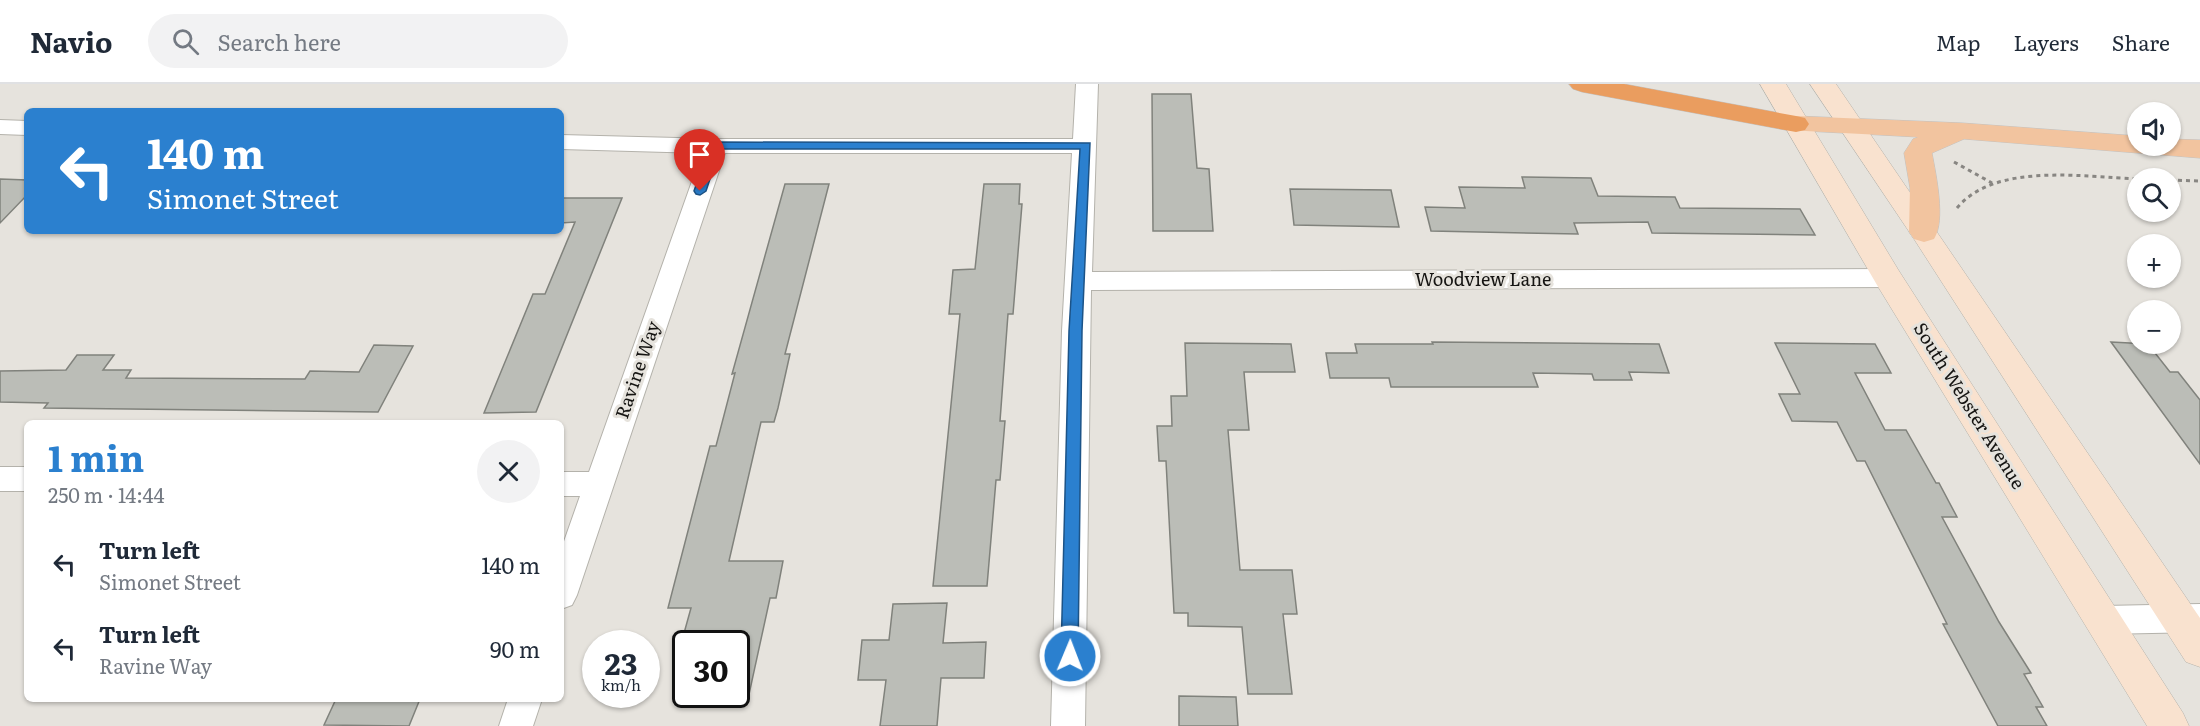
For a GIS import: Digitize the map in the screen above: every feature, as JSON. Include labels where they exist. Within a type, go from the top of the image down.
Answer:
[{"type":"highway","points":[[1582,84],[1796,124]]},
{"type":"main road","name":"South Webster Avenue","points":[[1773,84],[1888,278],[2169,726]]},
{"type":"main road","points":[[1823,84],[2190,618],[2200,650]]},
{"type":"main road","points":[[1796,124],[1962,131],[2127,143]]},
{"type":"main road","points":[[1924,232],[1924,188],[1918,153],[1923,145],[1938,137],[1962,131]]},
{"type":"main road","points":[[2181,148],[2200,149]]},
{"type":"street","points":[[1068,726],[1079,281],[1087,84]]},
{"type":"street","points":[[0,127],[24,128]]},
{"type":"street","points":[[564,142],[716,146],[1086,146]]},
{"type":"street","name":"Ravine Way","points":[[564,586],[716,146]]},
{"type":"street","name":"Woodview Lane","points":[[1079,281],[1888,278]]},
{"type":"street","points":[[0,479],[24,479]]},
{"type":"street","points":[[564,484],[599,484]]},
{"type":"street","points":[[2104,620],[2190,618]]},
{"type":"street","points":[[516,726],[524,702]]},
{"type":"path","points":[[1954,162],[1992,183]]},
{"type":"path","points":[[1954,211],[1969,195],[1992,183],[2024,178],[2127,179]]},
{"type":"path","points":[[2181,180],[2200,181]]},
{"type":"building","points":[[1152,94],[1191,94],[1197,168],[1209,169],[1213,231],[1153,231]]},
{"type":"building","points":[[1522,177],[1591,178],[1598,196],[1675,197],[1680,208],[1800,209],[1815,235],[1652,233],[1648,222],[1574,223],[1578,234],[1431,231],[1425,207],[1465,208],[1459,187],[1525,188]]},
{"type":"building","points":[[0,179],[24,180],[24,198],[0,223]]},
{"type":"building","points":[[785,184],[829,184],[785,354],[790,354],[778,408],[774,422],[761,422],[729,561],[783,561],[776,598],[770,598],[750,690],[750,630],[685,630],[691,608],[668,608],[710,446],[716,446],[735,373],[732,374]]},
{"type":"building","points":[[984,184],[1020,184],[1019,204],[1022,204],[1013,314],[1008,314],[1000,421],[1005,421],[1000,480],[996,480],[987,586],[933,586],[960,314],[949,314],[953,270],[975,269]]},
{"type":"building","points":[[1290,189],[1391,190],[1399,227],[1294,225]]},
{"type":"building","points":[[564,198],[622,198],[536,412],[484,413],[533,294],[545,294],[575,222],[564,223]]},
{"type":"building","points":[[1432,342],[1659,344],[1669,373],[1629,372],[1632,380],[1594,380],[1592,374],[1533,373],[1538,387],[1391,387],[1389,378],[1330,378],[1326,353],[1357,353],[1355,344],[1433,344]]},
{"type":"building","points":[[2111,342],[2127,343],[2127,354],[2156,354],[2170,372],[2178,372],[2200,400],[2200,464]]},
{"type":"building","points":[[1185,343],[1291,344],[1295,372],[1244,372],[1249,430],[1228,430],[1240,570],[1292,570],[1297,614],[1283,614],[1292,694],[1248,694],[1242,627],[1188,626],[1188,613],[1174,613],[1166,461],[1159,461],[1157,426],[1172,426],[1171,396],[1187,396]]},
{"type":"building","points":[[1775,343],[1875,344],[1891,373],[1855,373],[1885,430],[1906,430],[1936,483],[1939,483],[1957,517],[1942,517],[1999,622],[2031,673],[2024,674],[2043,707],[2036,707],[2047,726],[1998,726],[1943,624],[1947,624],[1865,461],[1857,461],[1837,422],[1792,421],[1779,394],[1800,394]]},
{"type":"building","points":[[374,345],[413,346],[378,412],[44,408],[48,403],[0,402],[0,371],[66,370],[77,355],[114,355],[103,370],[131,370],[126,378],[305,379],[310,371],[359,372]]},
{"type":"building","points":[[947,603],[943,643],[986,642],[984,678],[941,678],[937,726],[880,726],[886,680],[858,680],[862,640],[889,640],[893,604]]},
{"type":"building","points":[[1179,696],[1236,697],[1238,726],[1179,726]]},
{"type":"building","points":[[335,702],[419,702],[409,726],[324,725]]},
{"type":"route","points":[[700,191],[716,146],[1086,146],[1076,331],[1070,656]]}]
